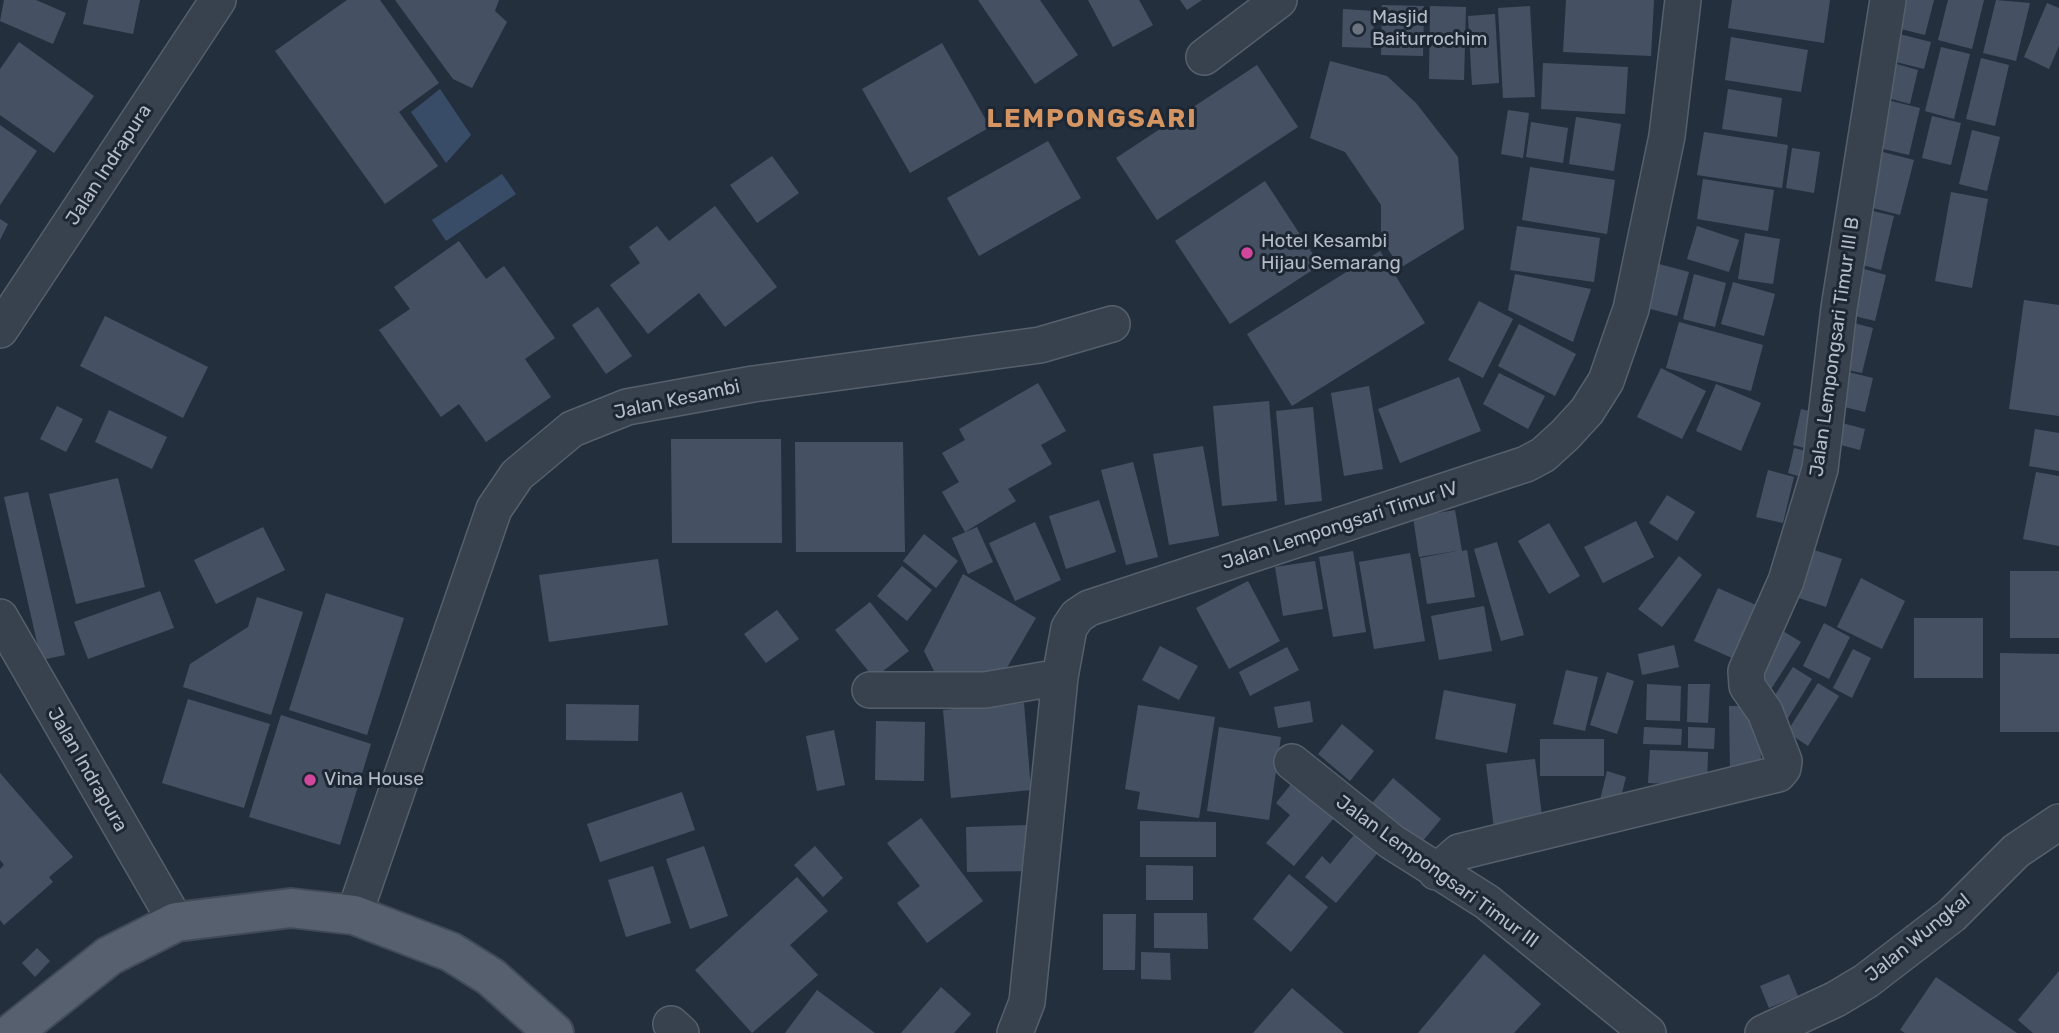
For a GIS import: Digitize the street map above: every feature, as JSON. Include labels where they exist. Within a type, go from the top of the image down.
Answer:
[{"type":"main road","points":[[12,1033],[109,956],[176,922],[291,908],[354,915],[452,952],[491,977],[554,1033]]},
{"type":"street","name":"Jalan Indrapura","points":[[0,330],[218,0]]},
{"type":"street","points":[[1204,57],[1279,0]]},
{"type":"street","name":"Jalan Lempongsari Timur IV","points":[[1015,1033],[1027,1002],[1060,677],[1069,628],[1077,616],[1089,608],[1526,464],[1542,455],[1587,411],[1606,381],[1631,309],[1667,135],[1683,0]]},
{"type":"street","name":"Jalan Lempongsari Timur III B","points":[[1436,872],[1459,852],[1778,774],[1783,768],[1784,761],[1765,712],[1748,686],[1746,671],[1786,582],[1819,469],[1839,308],[1888,0]]},
{"type":"street","name":"Jalan Kesambi","points":[[354,915],[494,509],[517,475],[572,429],[627,407],[753,384],[1040,345],[1112,324]]},
{"type":"street","name":"Jalan Indrapura","points":[[0,617],[176,922]]},
{"type":"street","points":[[870,690],[985,690],[1060,677]]},
{"type":"street","name":"Jalan Lempongsari Timur III","points":[[1293,762],[1371,826],[1436,872],[1487,902],[1648,1033]]},
{"type":"street","name":"Jalan Wungkal","points":[[1763,1033],[1836,999],[1866,981],[1952,915],[2016,850],[2059,822]]},
{"type":"water","points":[[440,89],[471,135],[446,163],[411,112]]},
{"type":"water","points":[[502,174],[516,194],[446,241],[432,220]]},
{"type":"building","points":[[4,0],[36,0],[66,13],[53,44],[0,21]]},
{"type":"building","points":[[88,0],[140,0],[133,34],[83,24]]},
{"type":"building","points":[[347,0],[380,0],[439,83],[399,112],[438,166],[385,204],[275,51]]},
{"type":"building","points":[[395,0],[499,0],[495,11],[507,22],[472,88],[453,79]]},
{"type":"building","points":[[978,0],[1040,0],[1078,55],[1035,84]]},
{"type":"building","points":[[1088,0],[1139,0],[1153,25],[1113,47]]},
{"type":"building","points":[[1180,0],[1202,0],[1187,10]]},
{"type":"building","points":[[1566,0],[1654,0],[1651,56],[1563,52]]},
{"type":"building","points":[[1732,0],[1830,0],[1824,43],[1728,28]]},
{"type":"building","points":[[1899,0],[1934,0],[1925,35],[1893,27]]},
{"type":"building","points":[[1948,0],[1984,0],[1972,49],[1938,40]]},
{"type":"building","points":[[1996,0],[2030,3],[2016,61],[1983,53]]},
{"type":"building","points":[[2047,3],[2059,8],[2059,46],[2049,69],[2024,57]]},
{"type":"building","points":[[1382,5],[1424,6],[1423,56],[1381,55]]},
{"type":"building","points":[[1430,6],[1466,7],[1464,80],[1429,79]]},
{"type":"building","points":[[1530,6],[1535,97],[1503,98],[1498,8]]},
{"type":"building","name":"Masjid Baiturrochim","points":[[1343,9],[1374,11],[1373,48],[1342,47]]},
{"type":"building","points":[[1495,14],[1499,83],[1472,85],[1468,16]]},
{"type":"building","points":[[1895,33],[1931,42],[1924,69],[1888,60]]},
{"type":"building","points":[[1731,37],[1808,50],[1801,92],[1725,80]]},
{"type":"building","points":[[19,42],[94,96],[54,153],[0,115],[0,69]]},
{"type":"building","points":[[942,43],[990,127],[910,173],[862,89]]},
{"type":"building","points":[[1941,47],[1970,54],[1954,119],[1925,111]]},
{"type":"building","points":[[1981,58],[2009,65],[1995,126],[1966,119]]},
{"type":"building","points":[[1330,61],[1387,76],[1416,103],[1458,157],[1464,229],[1400,268],[1381,238],[1381,205],[1345,152],[1310,138]]},
{"type":"building","points":[[1543,63],[1628,67],[1625,114],[1541,109]]},
{"type":"building","points":[[1893,63],[1918,70],[1910,104],[1884,97]]},
{"type":"building","points":[[1257,65],[1298,127],[1157,220],[1116,158]]},
{"type":"building","points":[[1728,89],[1782,98],[1777,137],[1722,129]]},
{"type":"building","points":[[1887,100],[1920,108],[1909,155],[1875,147]]},
{"type":"building","points":[[1508,110],[1529,113],[1523,158],[1501,154]]},
{"type":"building","points":[[1932,116],[1961,123],[1951,165],[1922,158]]},
{"type":"building","points":[[1576,117],[1621,124],[1614,171],[1569,164]]},
{"type":"building","points":[[1531,122],[1568,128],[1563,163],[1526,157]]},
{"type":"building","points":[[0,125],[37,151],[0,205]]},
{"type":"building","points":[[1972,130],[2000,137],[1987,191],[1959,184]]},
{"type":"building","points":[[1704,132],[1788,145],[1782,188],[1697,175]]},
{"type":"building","points":[[1048,141],[1081,198],[979,256],[947,198]]},
{"type":"building","points":[[1792,148],[1820,152],[1814,193],[1786,188]]},
{"type":"building","points":[[1879,151],[1914,160],[1900,215],[1865,206]]},
{"type":"building","points":[[772,156],[799,193],[757,223],[730,185]]},
{"type":"building","points":[[1530,167],[1615,180],[1607,234],[1522,220]]},
{"type":"building","points":[[1703,179],[1774,190],[1768,231],[1697,219]]},
{"type":"building","name":"Hotel Kesambi Hijau Semarang","points":[[1265,181],[1320,265],[1230,324],[1175,241]]},
{"type":"building","points":[[1951,192],[1988,199],[1972,288],[1935,281]]},
{"type":"building","points":[[715,206],[777,287],[725,327],[699,293],[648,334],[610,285],[640,263],[629,247],[657,226],[669,241]]},
{"type":"building","points":[[1864,209],[1894,216],[1881,270],[1851,262]]},
{"type":"building","points":[[0,219],[8,224],[0,240]]},
{"type":"building","points":[[1517,226],[1600,238],[1594,282],[1510,270]]},
{"type":"building","points":[[1697,226],[1739,240],[1729,272],[1687,259]]},
{"type":"building","points":[[1745,233],[1780,239],[1773,284],[1738,279]]},
{"type":"building","points":[[459,241],[486,279],[504,266],[555,338],[525,359],[551,397],[486,442],[459,404],[441,417],[379,330],[410,309],[394,287]]},
{"type":"building","points":[[1380,251],[1425,323],[1292,406],[1247,334]]},
{"type":"building","points":[[1659,264],[1689,272],[1677,316],[1647,308]]},
{"type":"building","points":[[1853,266],[1886,275],[1875,321],[1842,313]]},
{"type":"building","points":[[1515,274],[1591,289],[1573,342],[1508,310]]},
{"type":"building","points":[[1694,274],[1726,283],[1715,327],[1683,319]]},
{"type":"building","points":[[1733,282],[1775,294],[1764,336],[1721,324]]},
{"type":"building","points":[[2024,300],[2059,305],[2059,416],[2009,409]]},
{"type":"building","points":[[1479,301],[1513,319],[1483,378],[1448,360]]},
{"type":"building","points":[[598,307],[632,356],[606,374],[572,325]]},
{"type":"building","points":[[105,316],[208,367],[183,418],[80,366]]},
{"type":"building","points":[[1679,322],[1763,345],[1751,391],[1666,368]]},
{"type":"building","points":[[1850,322],[1873,328],[1862,373],[1838,368]]},
{"type":"building","points":[[1519,324],[1576,354],[1555,396],[1498,366]]},
{"type":"building","points":[[1661,368],[1706,391],[1682,439],[1637,417]]},
{"type":"building","points":[[1844,371],[1873,378],[1865,412],[1836,405]]},
{"type":"building","points":[[1499,373],[1545,396],[1528,429],[1483,404]]},
{"type":"building","points":[[1459,377],[1481,431],[1400,463],[1378,409]]},
{"type":"building","points":[[1038,383],[1066,431],[1041,445],[1052,464],[1008,489],[1016,501],[965,532],[942,492],[959,482],[942,453],[965,440],[959,429]]},
{"type":"building","points":[[1716,384],[1761,403],[1741,451],[1696,431]]},
{"type":"building","points":[[1369,386],[1383,469],[1344,476],[1331,393]]},
{"type":"building","points":[[1269,401],[1277,501],[1222,506],[1213,406]]},
{"type":"building","points":[[57,406],[83,419],[66,452],[40,439]]},
{"type":"building","points":[[1313,407],[1322,501],[1285,505],[1276,411]]},
{"type":"building","points":[[1801,409],[1825,415],[1816,451],[1793,445]]},
{"type":"building","points":[[109,410],[167,437],[152,469],[95,442]]},
{"type":"building","points":[[1838,422],[1865,429],[1860,450],[1833,443]]},
{"type":"building","points":[[2035,429],[2059,433],[2059,471],[2029,466]]},
{"type":"building","points":[[671,439],[781,439],[782,543],[672,543]]},
{"type":"building","points":[[795,442],[903,442],[905,552],[796,552]]},
{"type":"building","points":[[1203,446],[1219,536],[1169,545],[1153,454]]},
{"type":"building","points":[[1794,448],[1818,454],[1811,480],[1788,473]]},
{"type":"building","points":[[1133,462],[1158,557],[1126,565],[1101,470]]},
{"type":"building","points":[[1768,470],[1794,477],[1783,523],[1756,517]]},
{"type":"building","points":[[2036,472],[2059,476],[2059,546],[2023,539]]},
{"type":"building","points":[[118,478],[145,587],[76,604],[49,494]]},
{"type":"building","points":[[28,492],[65,655],[41,660],[4,497]]},
{"type":"building","points":[[1667,495],[1695,512],[1677,541],[1649,523]]},
{"type":"building","points":[[1099,500],[1116,552],[1066,569],[1049,516]]},
{"type":"building","points":[[1455,510],[1462,551],[1467,550],[1475,597],[1427,604],[1420,558],[1456,551],[1419,557],[1413,517]]},
{"type":"building","points":[[1636,521],[1654,557],[1603,583],[1584,547]]},
{"type":"building","points":[[1035,522],[1061,580],[1015,601],[989,543]]},
{"type":"building","points":[[1549,523],[1580,576],[1549,594],[1518,541]]},
{"type":"building","points":[[263,527],[285,570],[216,604],[194,560]]},
{"type":"building","points":[[977,527],[993,562],[968,574],[952,538]]},
{"type":"building","points":[[924,534],[958,561],[936,588],[903,561]]},
{"type":"building","points":[[1497,542],[1524,635],[1501,641],[1474,549]]},
{"type":"building","points":[[1808,548],[1842,559],[1826,607],[1793,596]]},
{"type":"building","points":[[1353,551],[1366,632],[1333,637],[1319,557]]},
{"type":"building","points":[[1410,553],[1425,641],[1374,649],[1359,562]]},
{"type":"building","points":[[1679,556],[1702,575],[1662,627],[1638,609]]},
{"type":"building","points":[[658,559],[668,625],[549,642],[539,575]]},
{"type":"building","points":[[1315,561],[1323,609],[1283,616],[1275,567]]},
{"type":"building","points":[[902,566],[932,590],[907,621],[877,596]]},
{"type":"building","points":[[2010,571],[2059,571],[2059,638],[2010,638]]},
{"type":"building","points":[[963,574],[1036,618],[998,683],[941,685],[924,651]]},
{"type":"building","points":[[1861,578],[1905,601],[1882,649],[1837,627]]},
{"type":"building","points":[[1248,581],[1280,641],[1229,669],[1196,608]]},
{"type":"building","points":[[1718,588],[1765,609],[1741,662],[1694,641]]},
{"type":"building","points":[[160,591],[174,628],[88,659],[74,622]]},
{"type":"building","points":[[326,593],[404,618],[367,735],[289,710]]},
{"type":"building","points":[[257,597],[303,612],[271,715],[183,687],[190,664],[248,627]]},
{"type":"building","points":[[870,602],[909,651],[874,678],[835,630]]},
{"type":"building","points":[[1484,606],[1492,651],[1439,660],[1431,616]]},
{"type":"building","points":[[777,610],[799,639],[766,663],[744,634]]},
{"type":"building","points":[[1914,618],[1983,618],[1983,678],[1914,678]]},
{"type":"building","points":[[1824,623],[1850,637],[1829,679],[1803,666]]},
{"type":"building","points":[[1778,628],[1801,642],[1768,694],[1745,679]]},
{"type":"building","points":[[1674,645],[1679,667],[1642,675],[1638,654]]},
{"type":"building","points":[[1160,646],[1198,666],[1179,700],[1142,680]]},
{"type":"building","points":[[1287,647],[1299,670],[1250,696],[1239,672]]},
{"type":"building","points":[[1853,649],[1871,658],[1852,698],[1833,688]]},
{"type":"building","points":[[2000,653],[2059,654],[2059,732],[2000,732]]},
{"type":"building","points":[[1793,667],[1812,679],[1788,718],[1768,706]]},
{"type":"building","points":[[1566,670],[1598,677],[1585,731],[1553,724]]},
{"type":"building","points":[[1607,672],[1634,681],[1617,734],[1590,725]]},
{"type":"building","points":[[1818,683],[1839,696],[1808,746],[1787,732]]},
{"type":"building","points":[[1647,684],[1681,686],[1680,721],[1646,720]]},
{"type":"building","points":[[1688,684],[1710,684],[1708,723],[1687,722]]},
{"type":"building","points":[[1444,690],[1516,704],[1507,753],[1435,739]]},
{"type":"building","points":[[188,699],[270,724],[244,808],[162,783]]},
{"type":"building","points":[[1310,701],[1313,722],[1278,728],[1274,707]]},
{"type":"building","points":[[1024,703],[1031,790],[951,798],[943,710]]},
{"type":"building","points":[[566,704],[639,705],[638,741],[566,740]]},
{"type":"building","points":[[1138,705],[1215,717],[1199,818],[1137,809],[1140,792],[1125,789]]},
{"type":"building","points":[[1729,706],[1760,706],[1761,769],[1730,770]]},
{"type":"building","name":"Vina House","points":[[281,715],[371,744],[340,845],[249,817]]},
{"type":"building","points":[[876,721],[925,722],[924,781],[875,780]]},
{"type":"building","points":[[1342,724],[1374,751],[1350,781],[1318,754]]},
{"type":"building","points":[[1219,727],[1281,737],[1269,820],[1207,811]]},
{"type":"building","points":[[1644,727],[1682,729],[1681,745],[1643,744]]},
{"type":"building","points":[[1688,727],[1715,728],[1714,749],[1688,748]]},
{"type":"building","points":[[834,730],[845,785],[817,791],[806,736]]},
{"type":"building","points":[[1540,739],[1604,739],[1604,776],[1540,776]]},
{"type":"building","points":[[1650,750],[1708,752],[1707,786],[1648,783]]},
{"type":"building","points":[[1535,759],[1543,824],[1494,829],[1486,764]]},
{"type":"building","points":[[1607,771],[1626,777],[1619,805],[1600,800]]},
{"type":"building","points":[[0,773],[73,857],[49,877],[53,882],[4,925],[0,920],[0,869],[4,865],[0,860]]},
{"type":"building","points":[[1296,778],[1338,813],[1294,866],[1266,843],[1290,815],[1276,803]]},
{"type":"building","points":[[1393,778],[1441,819],[1417,848],[1368,808]]},
{"type":"building","points":[[682,792],[695,830],[600,862],[587,824]]},
{"type":"building","points":[[921,818],[983,901],[927,943],[897,903],[920,886],[887,843]]},
{"type":"building","points":[[1140,821],[1216,822],[1216,857],[1140,857]]},
{"type":"building","points":[[1030,825],[1032,871],[967,872],[966,827]]},
{"type":"building","points":[[1358,830],[1381,849],[1336,903],[1305,877],[1322,856],[1330,864]]},
{"type":"building","points":[[704,846],[728,916],[690,929],[666,859]]},
{"type":"building","points":[[815,846],[843,878],[823,897],[794,865]]},
{"type":"building","points":[[1146,865],[1193,866],[1193,900],[1146,900]]},
{"type":"building","points":[[653,866],[671,923],[626,937],[608,880]]},
{"type":"building","points":[[1289,874],[1328,907],[1291,952],[1253,919]]},
{"type":"building","points":[[797,877],[828,911],[790,945],[818,975],[752,1033],[695,970]]},
{"type":"building","points":[[1154,913],[1207,913],[1208,949],[1154,948]]},
{"type":"building","points":[[1103,914],[1136,914],[1135,970],[1103,970]]},
{"type":"building","points":[[37,948],[50,961],[35,977],[22,963]]},
{"type":"building","points":[[1141,952],[1170,953],[1171,980],[1141,979]]},
{"type":"building","points":[[1484,954],[1541,1004],[1514,1033],[1418,1033]]},
{"type":"building","points":[[2059,971],[2059,1033],[2033,1033],[2018,1020]]},
{"type":"building","points":[[1789,974],[1798,996],[1769,1008],[1760,986]]},
{"type":"building","points":[[1936,977],[2017,1033],[1905,1033],[1900,1030]]},
{"type":"building","points":[[941,987],[971,1014],[954,1033],[901,1033]]},
{"type":"building","points":[[1292,988],[1344,1033],[1253,1033]]},
{"type":"building","points":[[817,990],[875,1033],[785,1033]]},
{"type":"place","name":"Masjid Baiturrochim","points":[[1358,29]]},
{"type":"place","name":"Hotel Kesambi Hijau Semarang","points":[[1247,253]]},
{"type":"place","name":"Vina House","points":[[310,780]]},
{"type":"district","name":"LEMPONGSARI","points":[[1092,119]]}]
